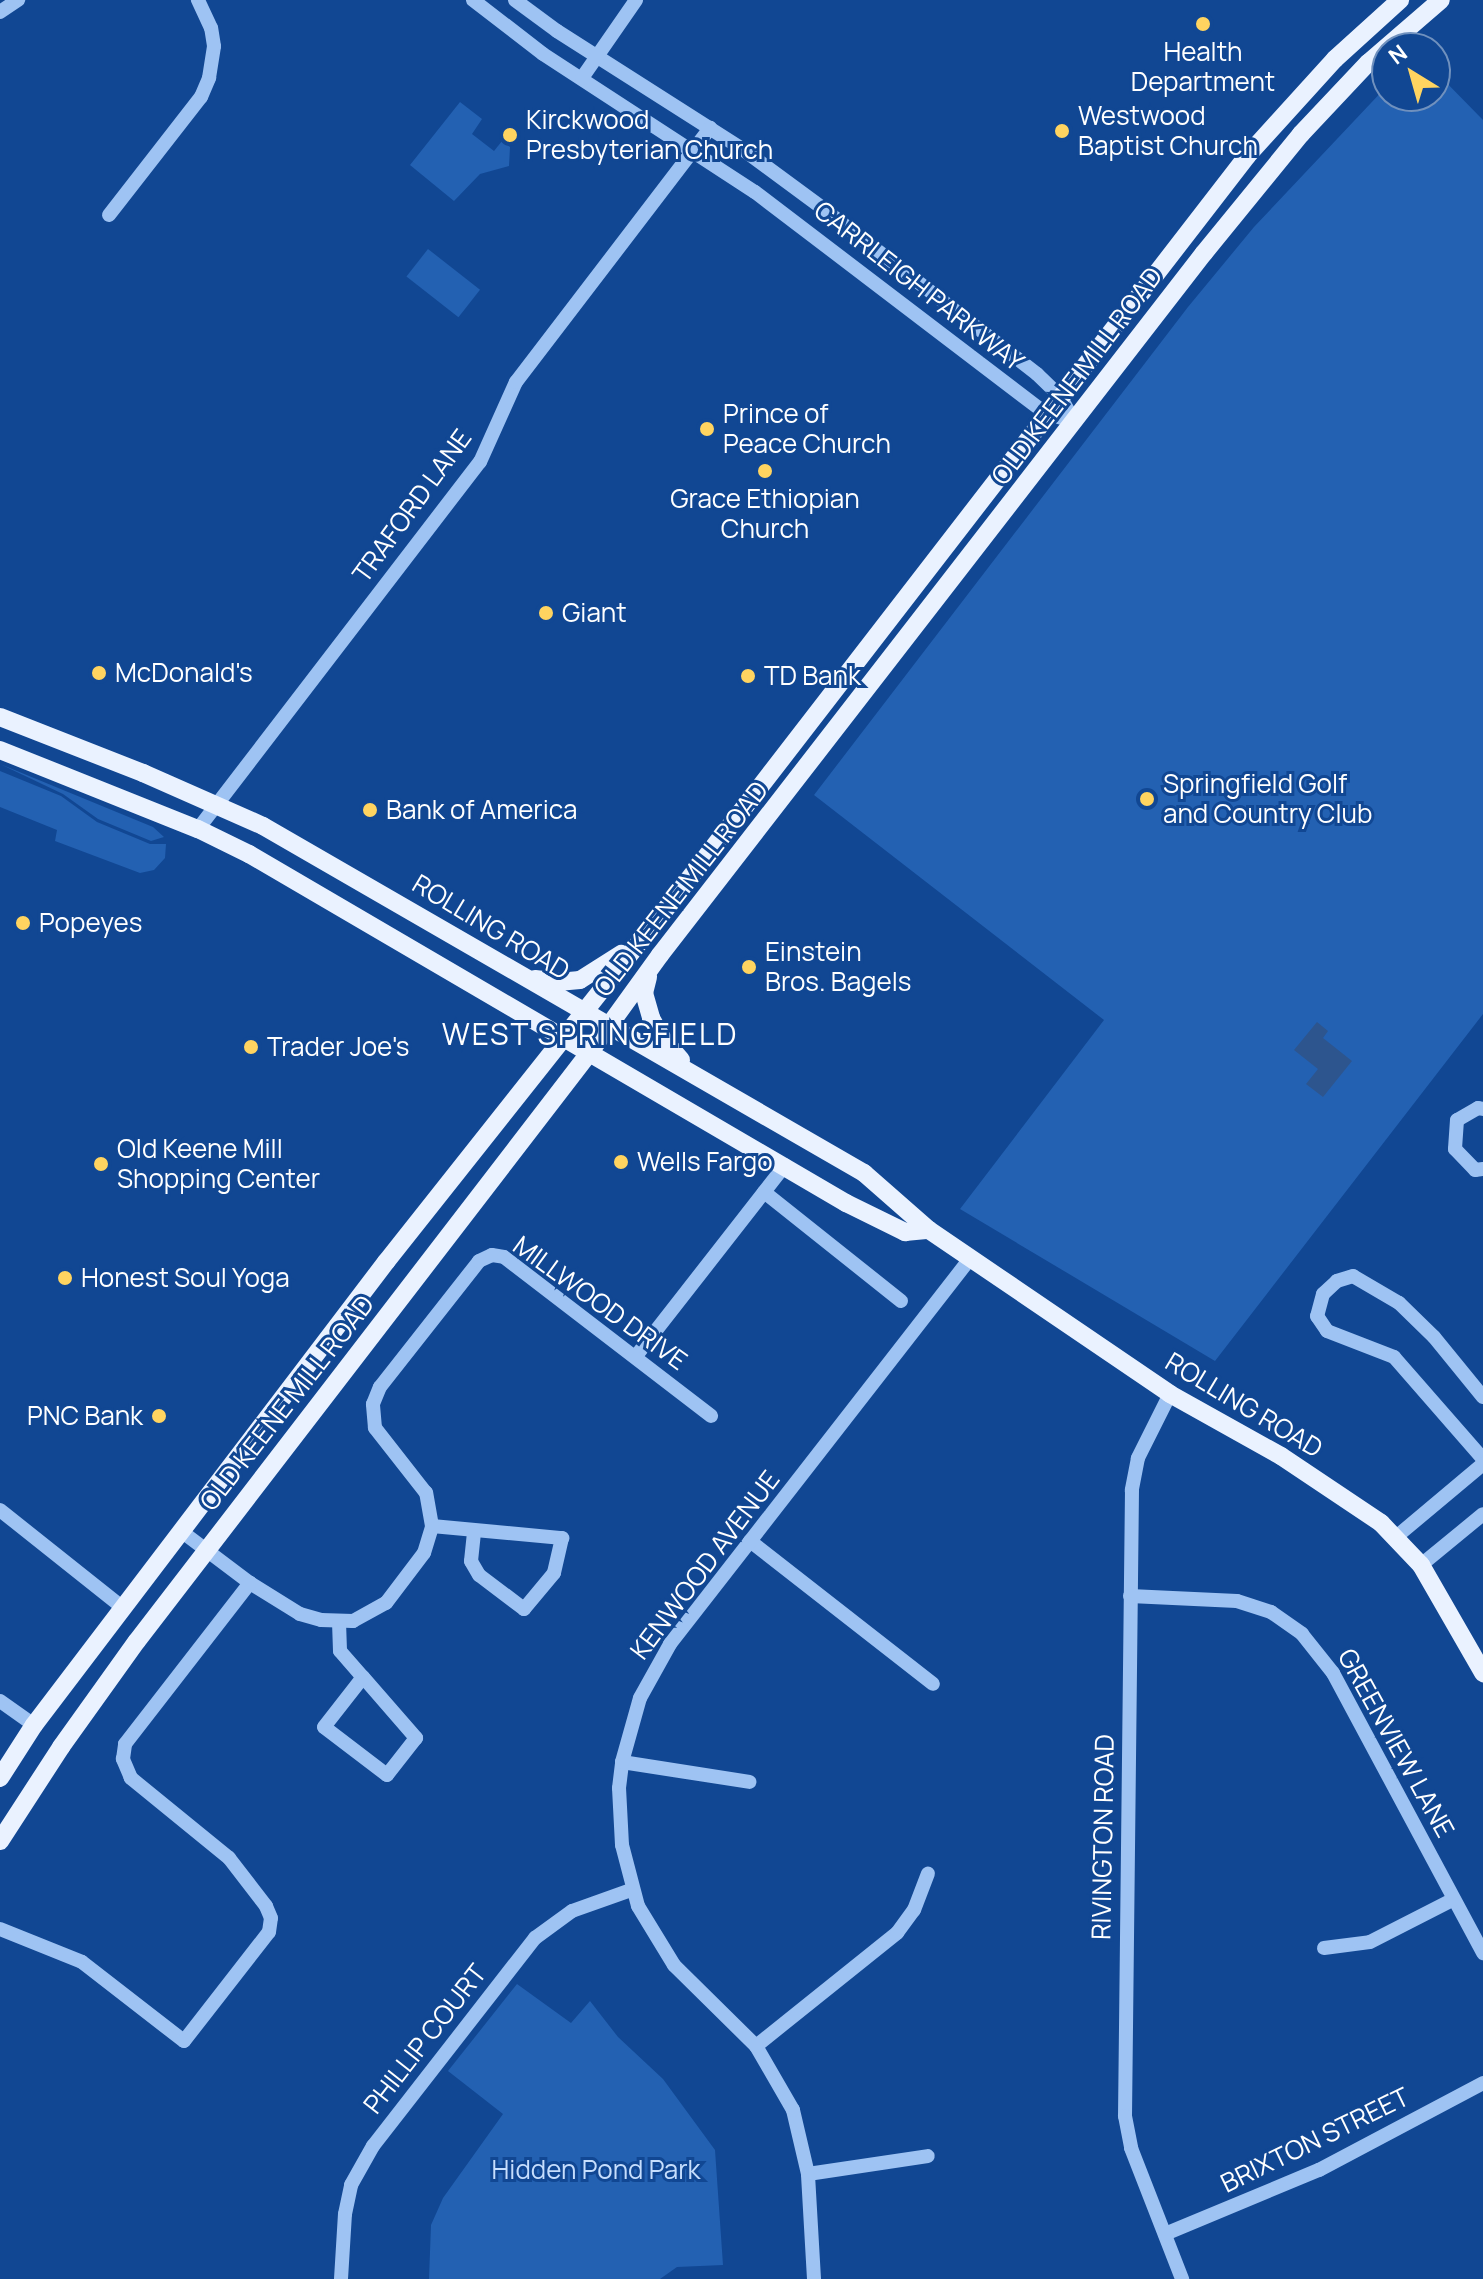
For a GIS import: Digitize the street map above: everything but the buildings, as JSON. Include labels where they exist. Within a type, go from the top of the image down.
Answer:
[{"type":"main road","name":"OLD KEENE MILL ROAD","points":[[0,1778],[34,1725],[386,1262],[647,933],[1247,156],[1335,59],[1400,0]]},
{"type":"main road","name":"OLD KEENE MILL ROAD","points":[[0,1841],[61,1747],[208,1549],[590,1052],[660,955],[1265,175],[1368,63],[1441,0]]},
{"type":"main road","name":"ROLLING ROAD","points":[[0,717],[216,804],[326,861],[864,1173],[929,1230],[1170,1394],[1233,1427],[1343,1495],[1396,1537],[1421,1565],[1483,1673]]},
{"type":"main road","name":"ROLLING ROAD","points":[[0,750],[198,829],[311,888],[846,1203],[905,1232],[929,1230]]},
{"type":"main road","points":[[524,977],[558,982],[585,978],[647,933]]},
{"type":"main road","points":[[660,955],[647,980],[645,998],[658,1033],[693,1074]]},
{"type":"street","points":[[0,12],[18,0]]},
{"type":"street","points":[[109,215],[201,97],[209,78],[214,46],[211,28],[198,0]]},
{"type":"street","name":"CARRLEIGH PARKWAY","points":[[473,0],[515,34],[696,151],[805,228],[1046,414],[1074,421]]},
{"type":"street","name":"CARRLEIGH PARKWAY","points":[[515,0],[710,128],[833,215],[1037,374],[1060,396],[1074,421]]},
{"type":"street","points":[[582,78],[636,0]]},
{"type":"street","name":"TRAFORD LANE","points":[[198,829],[480,462],[516,382],[696,151],[710,128]]},
{"type":"street","points":[[1483,1109],[1478,1108],[1457,1120],[1455,1149],[1475,1170],[1483,1169]]},
{"type":"street","points":[[636,1356],[785,1165]]},
{"type":"street","points":[[764,1192],[901,1301]]},
{"type":"street","name":"MILLWOOD DRIVE","points":[[432,1526],[426,1493],[375,1428],[373,1404],[380,1387],[479,1261],[492,1255],[504,1257],[711,1416]]},
{"type":"street","name":"KENWOOD AVENUE","points":[[814,2279],[808,2174],[793,2110],[756,2046],[674,1965],[631,1890],[620,1823],[622,1762],[631,1722],[654,1670],[970,1258]]},
{"type":"street","points":[[1396,1537],[1483,1461],[1394,1357],[1327,1331],[1317,1316],[1323,1294],[1337,1281],[1353,1276],[1399,1303],[1434,1337],[1483,1397]]},
{"type":"street","name":"RIVINGTON ROAD","points":[[1170,1394],[1144,1444],[1134,1475],[1125,2116],[1131,2148],[1182,2279]]},
{"type":"street","points":[[0,1510],[123,1608]]},
{"type":"street","points":[[1421,1565],[1483,1514]]},
{"type":"street","points":[[181,1531],[250,1583],[300,1614],[339,1622],[366,1617],[386,1603],[424,1553],[432,1526],[562,1538],[554,1573],[524,1609],[479,1575],[471,1561],[474,1532]]},
{"type":"street","points":[[750,1541],[933,1684]]},
{"type":"street","points":[[1,1932],[82,1962],[184,2041],[269,1932],[271,1918],[266,1906],[229,1858],[131,1778],[123,1759],[125,1744],[250,1583]]},
{"type":"street","name":"GREENVIEW LANE","points":[[1130,1596],[1237,1601],[1271,1612],[1302,1634],[1333,1673],[1483,1953]]},
{"type":"street","points":[[339,1622],[340,1651],[363,1677],[416,1738],[387,1775],[324,1727],[363,1677]]},
{"type":"street","points":[[0,1701],[34,1725]]},
{"type":"street","points":[[622,1762],[749,1782]]},
{"type":"street","points":[[756,2046],[897,1933],[914,1910],[928,1874]]},
{"type":"street","name":"PHILLIP COURT","points":[[341,2279],[345,2214],[351,2185],[373,2146],[535,1938],[572,1911],[631,1890]]},
{"type":"street","points":[[1324,1948],[1370,1942],[1454,1899]]},
{"type":"street","name":"BRIXTON STREET","points":[[1165,2234],[1319,2170],[1483,2083]]},
{"type":"street","points":[[808,2174],[928,2156]]},
{"type":"green space","points":[[1451,87],[1483,120],[1483,1014],[1215,1361],[960,1209],[1104,1020],[814,795],[1188,307],[1254,227],[1371,103],[1371,112],[1451,112]]},
{"type":"green space","points":[[460,102],[482,119],[472,134],[494,151],[502,141],[510,147],[509,166],[480,174],[454,201],[410,165]]},
{"type":"green space","points":[[428,249],[480,290],[458,317],[406,277]]},
{"type":"green space","points":[[0,764],[153,827],[164,837],[151,841],[98,819],[63,794]]},
{"type":"green space","points":[[0,771],[61,796],[97,822],[150,844],[166,844],[165,858],[154,870],[140,873],[55,841],[57,830],[0,807]]},
{"type":"green space","name":"Hidden Pond Park","points":[[517,1984],[571,2023],[590,2001],[618,2037],[663,2079],[715,2150],[723,2265],[677,2267],[660,2279],[429,2279],[431,2225],[443,2198],[503,2114],[448,2071]]},
{"type":"shaded area","points":[[1317,1022],[1328,1031],[1323,1038],[1352,1061],[1323,1097],[1306,1084],[1318,1069],[1294,1050]]},
{"type":"place","name":"Health Department","points":[[1203,24]]},
{"type":"place","name":"Westwood Baptist Church","points":[[1062,131]]},
{"type":"place","name":"Kirckwood Presbyterian Church","points":[[510,135]]},
{"type":"place","name":"Prince of Peace Church","points":[[707,429]]},
{"type":"place","name":"Grace Ethiopian Church","points":[[765,471]]},
{"type":"place","name":"Giant","points":[[546,613]]},
{"type":"place","name":"McDonald's","points":[[99,673]]},
{"type":"place","name":"TD Bank","points":[[748,676]]},
{"type":"place","name":"Springfield Golf and Country Club","points":[[1147,799]]},
{"type":"place","name":"Bank of America","points":[[370,810]]},
{"type":"place","name":"Popeyes","points":[[23,923]]},
{"type":"place","name":"Einstein Bros. Bagels","points":[[749,967]]},
{"type":"place","name":"Trader Joe's","points":[[251,1047]]},
{"type":"place","name":"Wells Fargo","points":[[621,1162]]},
{"type":"place","name":"Old Keene Mill Shopping Center","points":[[101,1164]]},
{"type":"place","name":"Honest Soul Yoga","points":[[65,1278]]},
{"type":"place","name":"PNC Bank","points":[[159,1416]]},
{"type":"district","name":"WEST SPRINGFIELD","points":[[590,1034]]}]
